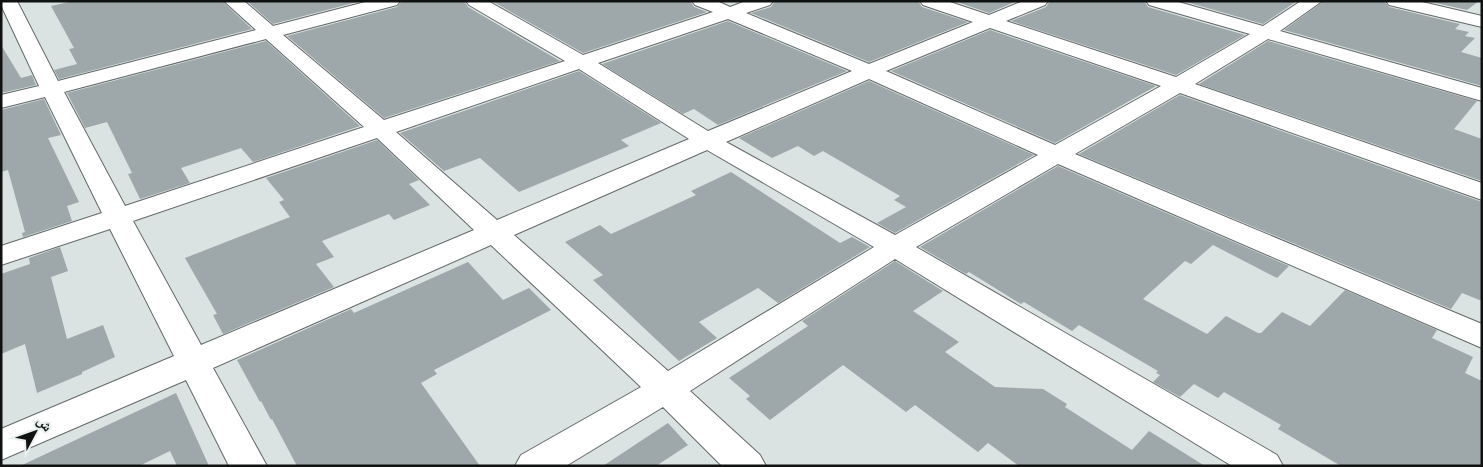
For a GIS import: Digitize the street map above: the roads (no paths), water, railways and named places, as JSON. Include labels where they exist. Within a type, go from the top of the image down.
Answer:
[{"type":"street","points":[[1,3],[8,1],[117,219],[195,362],[248,466]]},
{"type":"street","points":[[233,1],[271,32],[381,130],[666,389],[747,466]]},
{"type":"street","points":[[1,102],[391,1]]},
{"type":"street","points":[[475,1],[582,63],[708,141],[895,247],[1264,466]]},
{"type":"street","points":[[700,1],[869,71],[1482,337]]},
{"type":"street","points":[[1,256],[117,219],[764,1]]},
{"type":"street","points":[[929,1],[1178,85],[1482,192]]},
{"type":"street","points":[[1,445],[869,71],[1039,1]]},
{"type":"street","points":[[1155,1],[1482,95]]},
{"type":"street","points":[[534,466],[666,389],[895,247],[1265,34],[1313,1]]},
{"type":"street","points":[[1395,1],[1482,22]]}]
